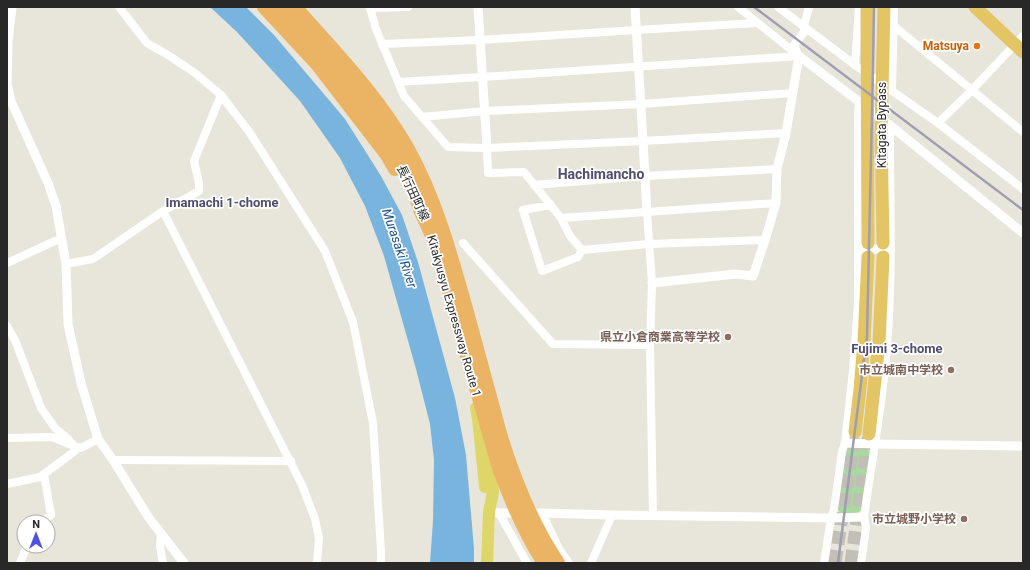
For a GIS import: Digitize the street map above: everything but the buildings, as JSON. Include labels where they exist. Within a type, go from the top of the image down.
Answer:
[{"type":"highway","points":[[264,7],[322,70],[387,155],[421,212]]},
{"type":"highway","name":"Kitakyusyu Expressway Route 1","points":[[280,7],[361,100],[397,153],[411,182],[444,272],[498,465],[520,522],[544,563]]},
{"type":"highway","name":"Kitakyusyu Expressway Route 1","points":[[296,7],[371,94],[390,120],[422,177],[435,208],[455,268],[509,462],[531,517],[546,546],[558,563]]},
{"type":"highway","points":[[307,7],[357,62],[395,118],[425,176],[435,208]]},
{"type":"highway","name":"Kitagata Bypass","points":[[855,432],[864,342],[867,7]]},
{"type":"highway","name":"Kitagata Bypass","points":[[872,439],[885,250],[881,132],[884,7]]},
{"type":"highway","points":[[975,7],[1021,44]]},
{"type":"main road","name":"長行田町線","points":[[275,7],[319,54],[363,109],[397,159],[430,229],[456,313],[477,410],[486,492],[494,512]]},
{"type":"main road","name":"長行田町線","points":[[296,7],[352,68],[369,89],[400,133],[423,177],[438,212],[466,302],[489,423],[494,512],[487,563]]},
{"type":"street","points":[[12,7],[8,42],[7,82],[11,101],[51,191],[56,206],[66,264],[68,324],[81,383],[98,439],[113,460],[149,518],[184,563]]},
{"type":"street","points":[[119,7],[147,43],[195,73],[220,95],[250,133],[325,251],[353,322],[373,423],[381,563]]},
{"type":"street","points":[[408,7],[370,8],[376,29],[404,96],[448,147],[487,148],[786,133]]},
{"type":"street","points":[[478,7],[488,173],[524,172],[561,218],[570,236],[582,250]]},
{"type":"street","points":[[634,7],[652,283],[650,345],[653,516]]},
{"type":"street","points":[[738,7],[799,56],[891,126],[1023,233]]},
{"type":"street","points":[[778,7],[890,90],[938,123],[1023,189]]},
{"type":"street","points":[[652,283],[736,274],[753,276],[776,203],[777,169],[786,133],[799,56],[794,45],[804,32],[809,7]]},
{"type":"street","points":[[857,66],[858,7]]},
{"type":"street","points":[[890,90],[894,7]]},
{"type":"street","points":[[382,44],[480,40],[756,22]]},
{"type":"street","points":[[894,26],[1023,132]]},
{"type":"street","points":[[938,123],[1021,44]]},
{"type":"street","points":[[398,82],[799,56]]},
{"type":"street","points":[[422,117],[485,111],[641,104],[793,93]]},
{"type":"street","points":[[66,264],[93,259],[163,210],[198,191],[199,183],[194,161],[220,95]]},
{"type":"street","points":[[824,563],[831,518],[834,509],[842,452],[845,442],[854,371],[858,310],[865,250],[858,115],[859,102]]},
{"type":"street","points":[[865,250],[885,250],[891,126]]},
{"type":"street","points":[[534,185],[645,176],[777,169]]},
{"type":"street","points":[[561,218],[776,203]]},
{"type":"street","points":[[551,205],[523,210],[542,271],[578,257],[582,250]]},
{"type":"street","points":[[163,210],[302,485],[315,519],[319,538],[317,563]]},
{"type":"street","points":[[7,263],[62,239]]},
{"type":"street","points":[[582,250],[649,244],[765,240]]},
{"type":"street","points":[[463,243],[553,344],[650,345]]},
{"type":"street","points":[[7,326],[15,340],[41,408],[55,428],[74,446],[75,451],[40,477],[7,484]]},
{"type":"street","points":[[7,438],[52,437],[81,448],[98,439]]},
{"type":"street","points":[[845,442],[872,439],[1023,446]]},
{"type":"street","points":[[861,563],[866,528],[864,517],[872,439]]},
{"type":"street","points":[[113,460],[291,461]]},
{"type":"street","points":[[44,474],[51,514]]},
{"type":"street","points":[[494,512],[612,516],[864,517]]},
{"type":"street","points":[[494,512],[527,563]]},
{"type":"street","points":[[542,513],[559,549],[569,563]]},
{"type":"street","points":[[591,563],[612,516]]},
{"type":"street","points":[[161,534],[160,546],[164,563]]},
{"type":"green space","points":[[851,447],[864,448],[870,453],[862,509],[855,513],[842,513],[837,509],[846,450]]},
{"type":"water","name":"Murasaki River","points":[[210,7],[246,7],[274,35],[345,119],[381,176],[402,215],[418,262],[455,398],[466,455],[474,563],[430,563],[433,521],[434,460],[430,424],[384,256],[365,206],[340,158],[300,101],[237,32]]},
{"type":"tunnel","points":[[835,563],[855,432]]},
{"type":"tunnel","points":[[851,563],[869,434]]},
{"type":"railway","points":[[754,7],[1023,210]]},
{"type":"railway","points":[[838,563],[867,336],[874,7]]},
{"type":"place","name":"Matsuya","points":[[977,46]]},
{"type":"place","name":"県立小倉商業高等学校","points":[[728,337]]},
{"type":"place","name":"市立城南中学校","points":[[951,370]]},
{"type":"place","name":"市立城野小学校","points":[[964,519]]},
{"type":"district","name":"Hachimancho","points":[[601,174]]},
{"type":"district","name":"Imamachi 1-chome","points":[[222,202]]},
{"type":"district","name":"Fujimi 3-chome","points":[[897,348]]}]
